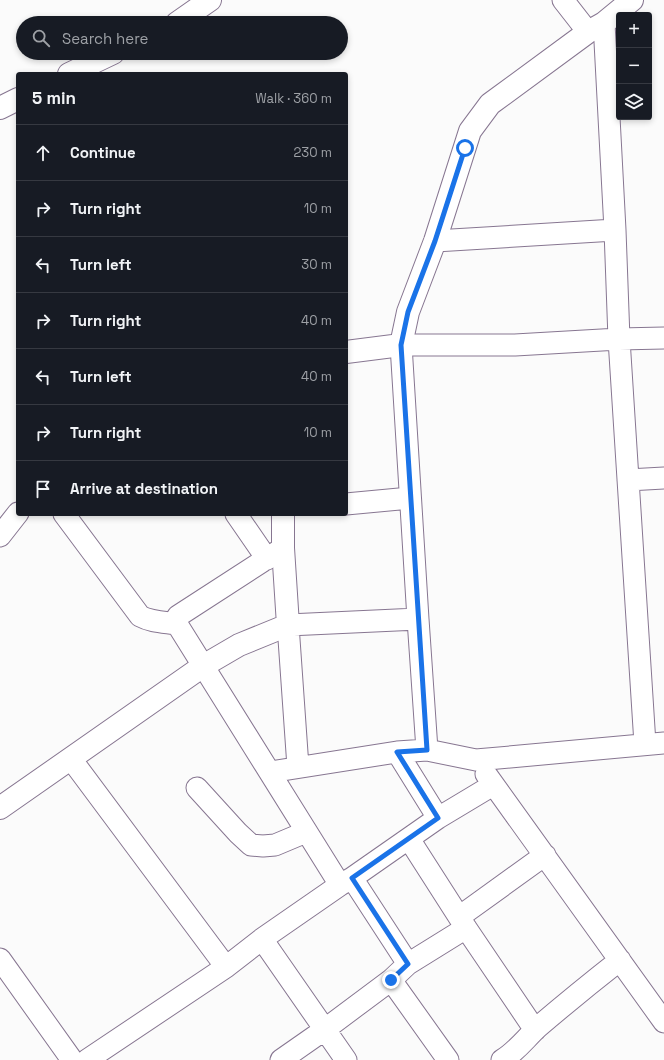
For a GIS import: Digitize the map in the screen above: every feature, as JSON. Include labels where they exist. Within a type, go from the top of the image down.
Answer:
[{"type":"street","points":[[187,16],[210,0]]},
{"type":"street","points":[[270,772],[397,752],[427,750],[476,760],[655,743],[628,480],[619,339],[615,230],[596,28],[563,0]]},
{"type":"street","points":[[427,750],[401,345],[408,312],[435,241],[470,131],[490,104],[596,28],[632,0]]},
{"type":"street","points":[[73,72],[98,60]]},
{"type":"street","points":[[0,108],[16,100]]},
{"type":"street","points":[[435,241],[615,230]]},
{"type":"street","points":[[348,352],[401,345],[515,345],[664,338]]},
{"type":"street","points":[[628,480],[664,478]]},
{"type":"street","points":[[348,504],[410,498]]},
{"type":"street","points":[[0,536],[16,516]]},
{"type":"street","points":[[65,516],[140,616],[155,622],[177,624]]},
{"type":"street","points":[[238,516],[275,553]]},
{"type":"street","points":[[283,516],[275,553],[288,625],[298,767]]},
{"type":"street","points":[[275,553],[178,616],[176,619],[177,624],[306,832],[408,964]]},
{"type":"street","points":[[0,808],[203,666],[239,645],[288,625],[418,619]]},
{"type":"street","points":[[397,752],[438,818]]},
{"type":"street","points":[[71,759],[226,967]]},
{"type":"street","points":[[476,760],[664,1022]]},
{"type":"street","points":[[87,1060],[226,967],[262,939],[438,818],[494,785]]},
{"type":"street","points":[[197,788],[238,833],[252,845],[274,845],[306,832]]},
{"type":"street","points":[[409,839],[534,1030]]},
{"type":"street","points":[[281,1060],[391,980],[408,964],[545,855]]},
{"type":"street","points":[[262,939],[346,1060]]},
{"type":"street","points":[[0,959],[72,1060]]},
{"type":"street","points":[[506,1059],[534,1030],[620,960]]},
{"type":"street","points":[[391,980],[448,1060]]},
{"type":"route","points":[[391,980],[408,964],[352,878],[438,818],[397,752],[427,750],[401,345],[408,312],[435,241],[465,148]]}]
